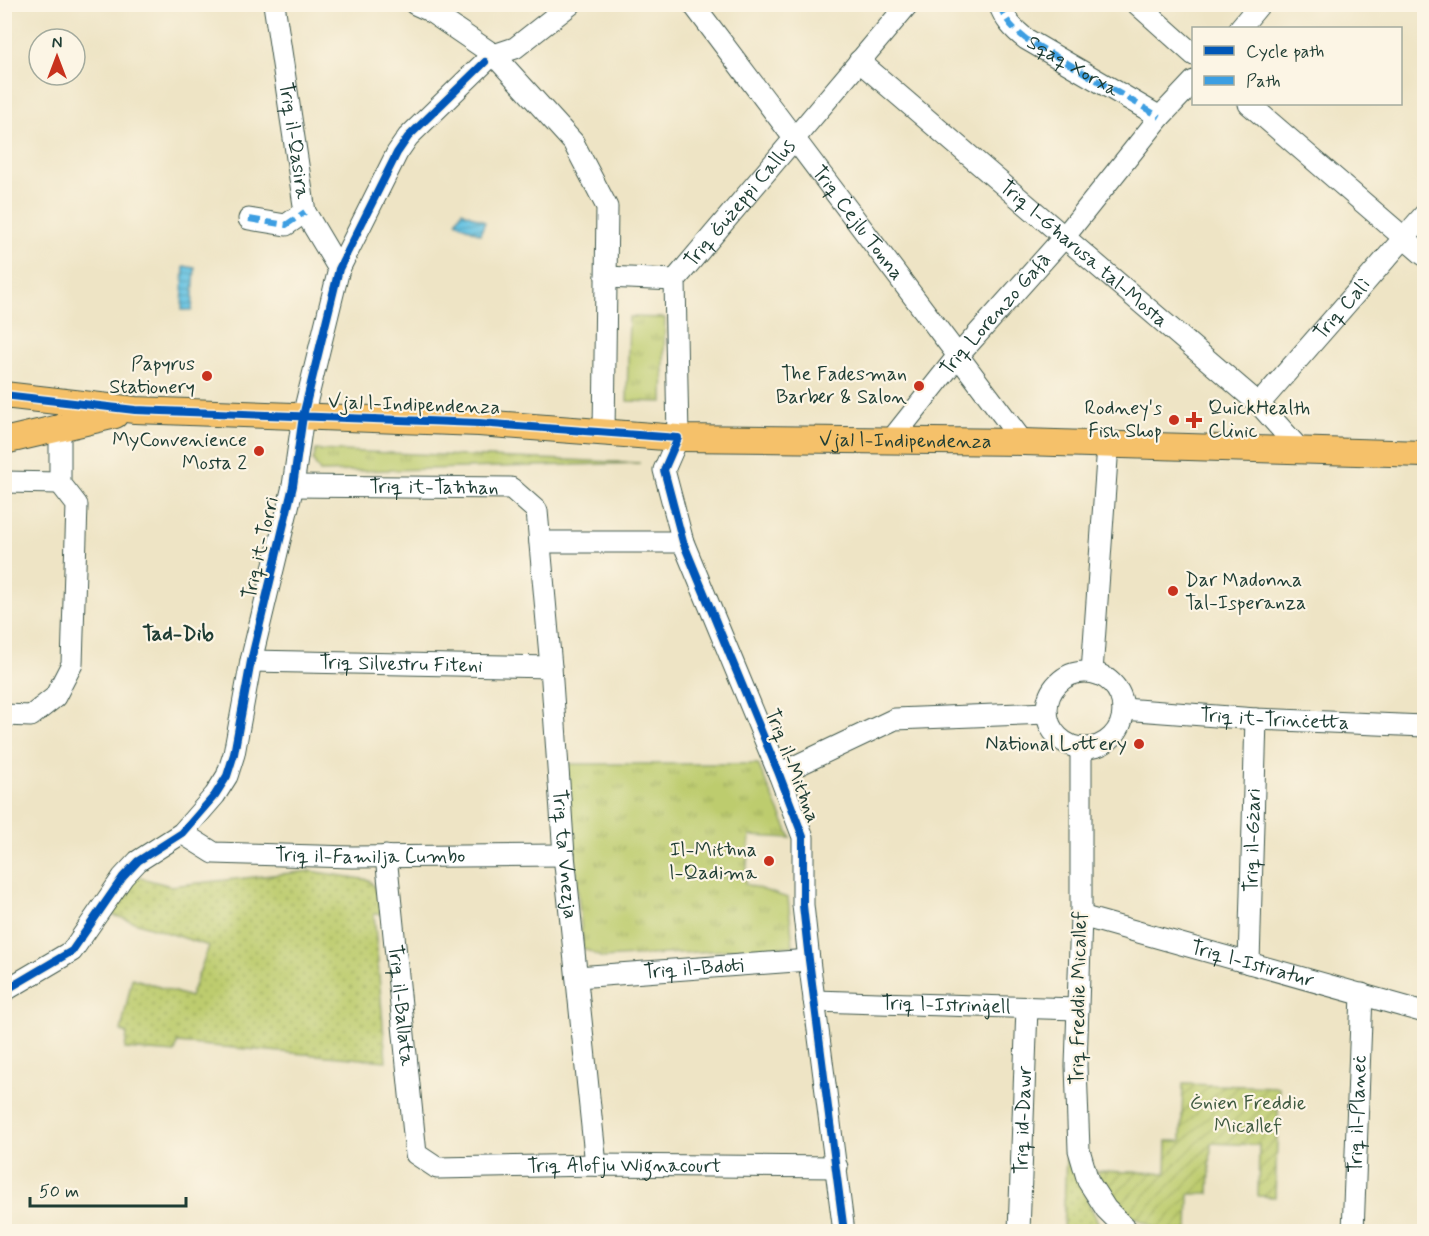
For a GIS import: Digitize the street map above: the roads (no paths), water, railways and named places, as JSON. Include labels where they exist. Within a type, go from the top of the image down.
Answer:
[{"type":"main road","name":"Vjal l-Indipendenza","points":[[4,395],[135,410],[479,423],[678,438],[1023,442],[1425,454]]},
{"type":"main road","name":"Vjal l-Indipendenza","points":[[4,441],[135,410]]},
{"type":"street","name":"Triq il-Qasira","points":[[274,4],[305,212],[339,269]]},
{"type":"street","points":[[415,4],[428,10],[489,58],[573,142],[607,207],[603,432]]},
{"type":"street","name":"Triq it-Torri","points":[[4,991],[72,951],[123,877],[138,861],[182,833],[215,795],[227,776],[234,754],[251,661],[293,486],[303,416],[339,269],[397,153],[408,137],[489,58],[515,48],[571,4]]},
{"type":"street","name":"Triq Ċejlu Tonna","points":[[693,4],[1023,442]]},
{"type":"street","name":"Triq Ġużeppi Callus","points":[[678,438],[675,280],[908,4]]},
{"type":"street","name":"Sqaq Xorxa","points":[[999,4],[1003,15],[1013,29],[1026,39],[1160,117]]},
{"type":"street","points":[[1137,4],[1192,53]]},
{"type":"street","points":[[1241,27],[1260,4]]},
{"type":"street","name":"Triq l-Għarusa tal-Mosta","points":[[859,61],[1259,404],[1301,451]]},
{"type":"street","name":"Triq Lorenzo Gafà","points":[[892,440],[957,357],[1065,236],[1160,117],[1192,83]]},
{"type":"street","points":[[1250,105],[1425,255]]},
{"type":"street","points":[[249,219],[286,225],[305,212]]},
{"type":"street","name":"Triq Calì","points":[[1259,404],[1425,215]]},
{"type":"street","points":[[606,277],[675,280]]},
{"type":"street","points":[[4,715],[31,716],[55,697],[72,664],[77,505],[60,483],[60,426]]},
{"type":"street","name":"Triq il-Mitħna","points":[[678,438],[664,470],[683,542],[779,774],[802,837],[803,905],[844,1232]]},
{"type":"street","points":[[1092,672],[1108,445]]},
{"type":"street","points":[[4,482],[60,483]]},
{"type":"street","name":"Triq it-Taħħan","points":[[293,486],[511,488],[537,511],[540,542]]},
{"type":"street","points":[[540,542],[683,542]]},
{"type":"street","name":"Triq ta' Vnezja","points":[[540,542],[564,855],[597,1165]]},
{"type":"street","name":"Triq Silvestru Fiteni","points":[[251,661],[551,667]]},
{"type":"street","points":[[1092,672],[1104,677],[1114,685],[1121,696],[1122,721],[1106,742],[1094,747],[1081,748],[1068,744],[1058,737],[1050,726],[1047,713],[1048,702],[1052,691],[1069,675],[1092,672]]},
{"type":"street","name":"Triq it-Trinċetta","points":[[1123,709],[1256,719],[1425,726]]},
{"type":"street","points":[[779,774],[895,719],[1047,713]]},
{"type":"street","name":"Triq il-Gżari","points":[[1250,963],[1256,719]]},
{"type":"street","name":"Triq Freddie Micallef","points":[[1081,748],[1081,916],[1076,1066],[1079,1150],[1088,1181],[1106,1209],[1129,1232]]},
{"type":"street","name":"Triq il-Familja Cumbo","points":[[182,833],[214,853],[386,856],[564,855]]},
{"type":"street","name":"Triq il-Ballata","points":[[386,856],[416,1154]]},
{"type":"street","name":"Triq l-Istiratur","points":[[1081,916],[1425,1012]]},
{"type":"street","name":"Triq il-Bdoti","points":[[577,977],[809,960]]},
{"type":"street","name":"Triq il-Planeċ","points":[[1353,1232],[1362,994]]},
{"type":"street","name":"Triq l-Istrinġell","points":[[814,1001],[1078,1009]]},
{"type":"street","name":"Triq id-Dawr","points":[[1019,1232],[1027,1007]]},
{"type":"street","name":"Triq Alofju Wignacourt","points":[[416,1154],[436,1168],[597,1165],[837,1167]]},
{"type":"water","points":[[462,211],[485,222],[480,234],[456,222]]},
{"type":"water","points":[[184,266],[195,268],[192,310],[182,310]]},
{"type":"place","name":"Papyrus Stationery","points":[[207,376]]},
{"type":"place","name":"The Fadesman Barber & Salon","points":[[919,386]]},
{"type":"place","name":"Rodney's Fish Shop","points":[[1174,420]]},
{"type":"place","name":"QuickHealth Clinic","points":[[1194,420]]},
{"type":"place","name":"MyConvenience Mosta 2","points":[[259,451]]},
{"type":"place","name":"Dar Madonna Tal-Isperanza","points":[[1173,591]]},
{"type":"place","name":"National Lottery","points":[[1139,744]]},
{"type":"place","name":"Il-Mitħna l-Qadima","points":[[769,861]]},
{"type":"district","name":"Tad-Dib","points":[[178,634]]},
{"type":"park label","name":"Ġnien Freddie Micallef","points":[[1248,1114]]}]
